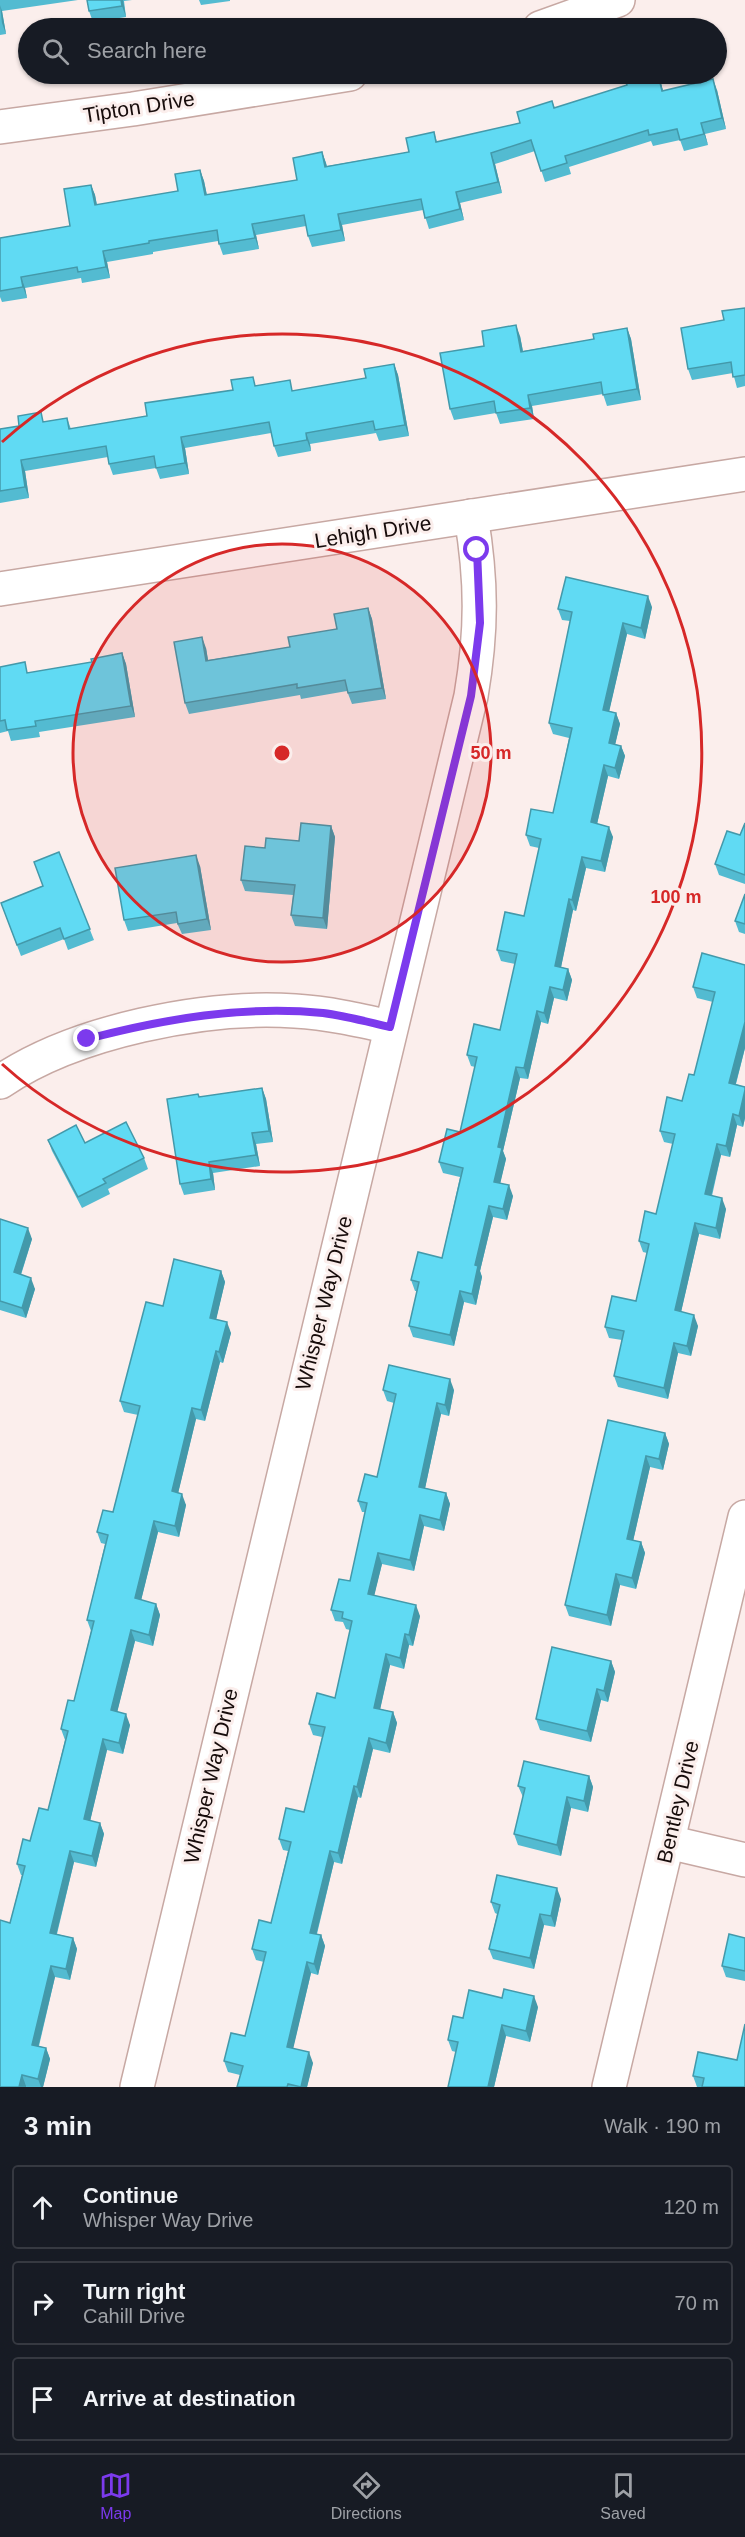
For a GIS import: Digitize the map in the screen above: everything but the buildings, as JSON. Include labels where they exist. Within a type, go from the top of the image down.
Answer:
[{"type":"street","points":[[568,18],[618,0]]},
{"type":"street","name":"Tipton Drive","points":[[0,128],[288,84]]},
{"type":"street","name":"Lehigh Drive","points":[[0,589],[745,474]]},
{"type":"street","name":"Whisper Way Drive","points":[[137,2087],[471,696],[477,660],[480,588],[471,516]]},
{"type":"street","points":[[0,1082],[42,1057],[87,1039],[128,1028],[210,1015],[253,1011],[293,1011],[326,1014],[390,1027]]},
{"type":"street","name":"Bentley Drive","points":[[609,2087],[745,1517]]},
{"type":"street","points":[[668,1842],[745,1860]]},
{"type":"route","points":[[87,1039],[128,1028],[210,1015],[253,1011],[326,1014],[390,1027],[471,696],[480,623],[477,550]]}]
